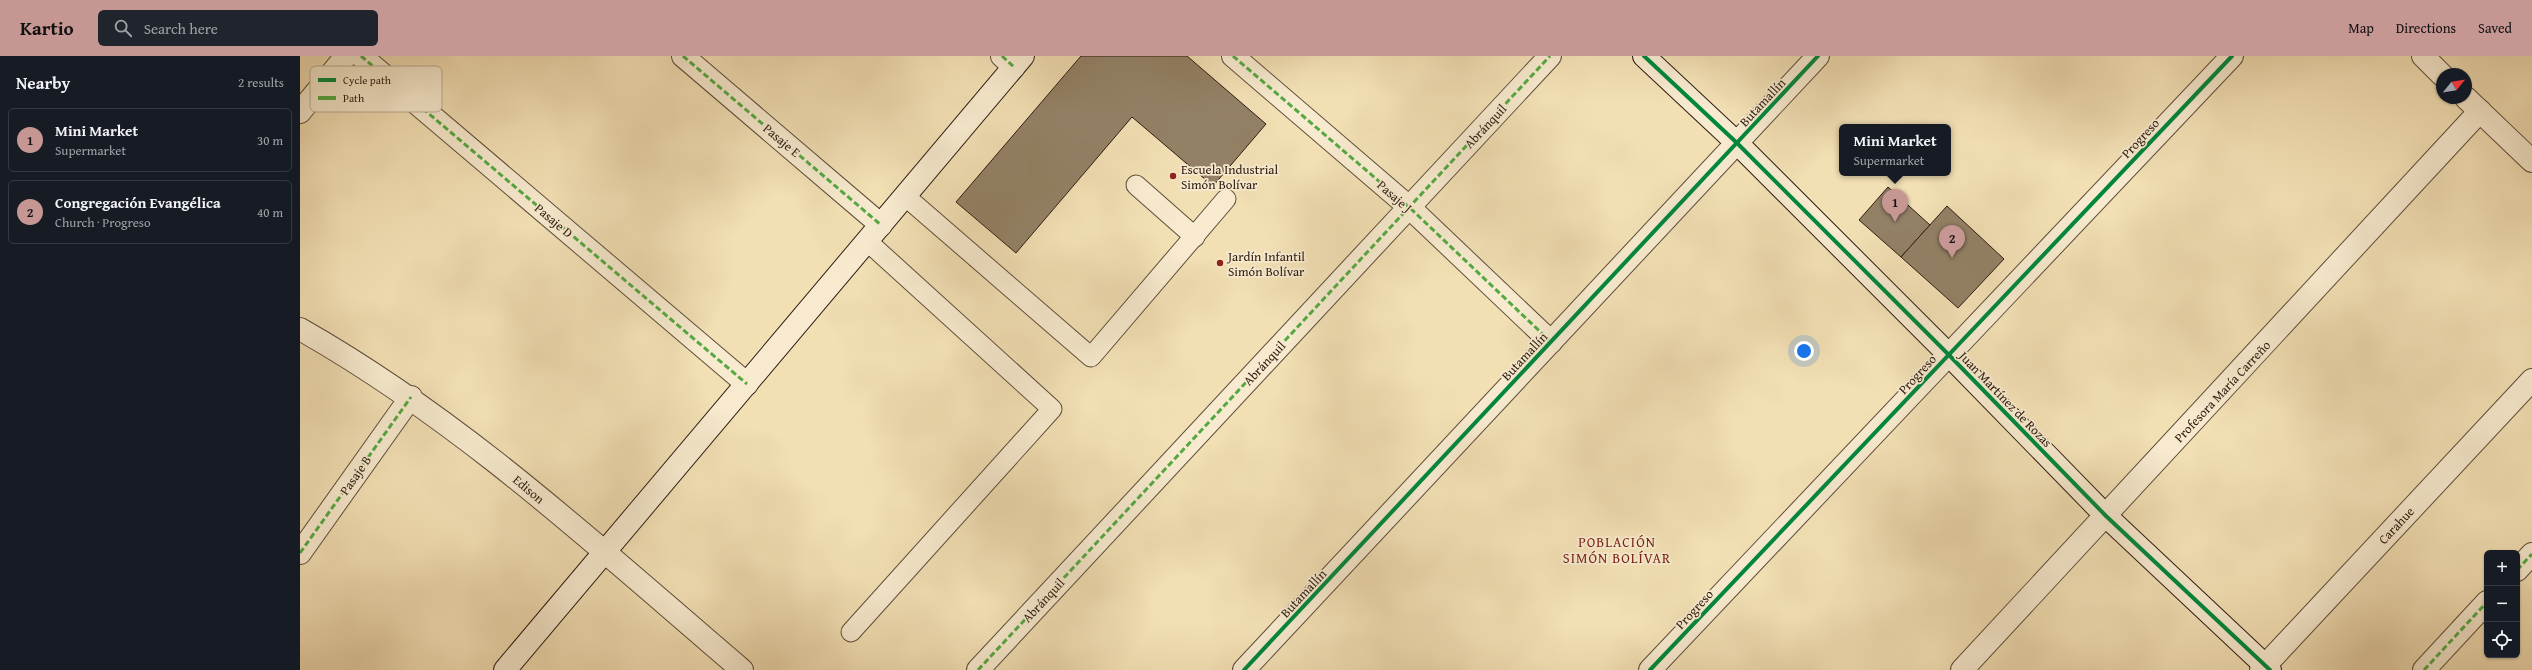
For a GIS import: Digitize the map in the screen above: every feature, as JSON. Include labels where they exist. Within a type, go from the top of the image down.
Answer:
[{"type":"street","points":[[338,66],[346,56]]},
{"type":"street","name":"Pasaje D","points":[[361,56],[373,66]]},
{"type":"street","name":"Pasaje E","points":[[683,56],[881,225]]},
{"type":"street","name":"Pasaje J","points":[[1233,56],[1409,207],[1551,342]]},
{"type":"street","name":"Abránquil","points":[[978,670],[1550,56]]},
{"type":"street","name":"Juan Martínez de Rozas","points":[[1644,56],[1737,143],[1949,355],[2106,516],[2265,669]]},
{"type":"street","name":"Butamallín","points":[[1244,670],[1818,56]]},
{"type":"street","name":"Progreso","points":[[1650,670],[2232,56]]},
{"type":"street","points":[[2423,56],[2436,69]]},
{"type":"street","points":[[505,670],[881,225],[1013,60]]},
{"type":"street","points":[[300,112],[310,100]]},
{"type":"street","points":[[2473,105],[2532,161]]},
{"type":"street","name":"Profesora María Carreño","points":[[1962,670],[2106,516],[2473,105]]},
{"type":"street","name":"Pasaje D","points":[[427,112],[747,384]]},
{"type":"street","name":"Edison","points":[[300,329],[348,356],[411,397],[499,463],[742,670]]},
{"type":"street","name":"Carahue","points":[[2265,669],[2532,380]]},
{"type":"street","name":"Pasaje B","points":[[300,553],[411,397]]},
{"type":"street","points":[[2520,567],[2532,554]]},
{"type":"street","points":[[2424,670],[2484,605]]},
{"type":"lane","points":[[1136,185],[1195,237]]},
{"type":"lane","points":[[905,196],[1091,357],[1226,200]]},
{"type":"lane","points":[[851,632],[1052,409],[867,241]]},
{"type":"building","points":[[1081,56],[1187,56],[1266,124],[1213,186],[1132,117],[1016,253],[956,202]]},
{"type":"building","points":[[1888,187],[1930,225],[1901,257],[1859,220]]},
{"type":"building","points":[[1947,206],[2004,259],[1958,308],[1901,257]]},
{"type":"marked path","points":[[361,56],[373,66]]},
{"type":"marked path","points":[[683,56],[881,225]]},
{"type":"marked path","points":[[1002,56],[1014,67]]},
{"type":"marked path","points":[[1233,56],[1409,207],[1551,342]]},
{"type":"marked path","points":[[978,670],[1550,56]]},
{"type":"marked path","points":[[427,112],[747,384]]},
{"type":"marked path","points":[[300,553],[411,397]]},
{"type":"marked path","points":[[2520,567],[2532,554]]},
{"type":"marked path","points":[[2424,670],[2484,605]]},
{"type":"cycle path","points":[[1644,56],[1737,143],[1949,355],[2106,516],[2270,670]]},
{"type":"cycle path","points":[[1244,670],[1818,56]]},
{"type":"cycle path","points":[[1650,670],[2232,56]]},
{"type":"place","name":"Escuela Industrial Simón Bolívar","points":[[1173,176]]},
{"type":"place","name":"Mini Market","points":[[1895,222]]},
{"type":"place","name":"Congregación Evangélica","points":[[1952,258]]},
{"type":"place","name":"Jardín Infantil Simón Bolívar","points":[[1220,263]]},
{"type":"district","name":"POBLACIÓN SIMÓN BOLÍVAR","points":[[1617,550]]}]
